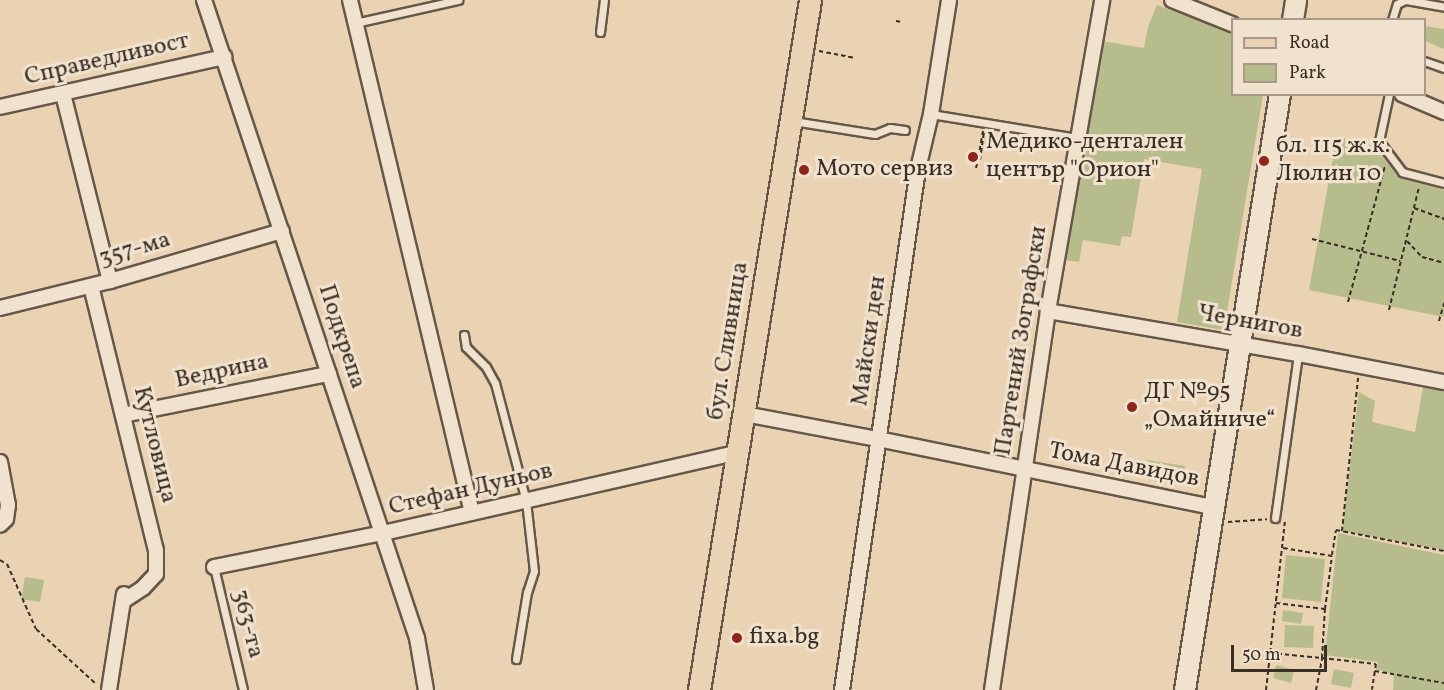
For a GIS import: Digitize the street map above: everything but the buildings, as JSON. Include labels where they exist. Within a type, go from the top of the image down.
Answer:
[{"type":"main road","name":"бул. Сливница","points":[[699,690],[810,0]]},
{"type":"street","name":"Подкрепа","points":[[204,0],[383,533],[417,639],[426,690]]},
{"type":"street","points":[[350,0],[472,513]]},
{"type":"street","name":"Майски ден","points":[[844,690],[918,169],[931,114],[949,0]]},
{"type":"street","name":"Партений Зографски","points":[[992,690],[1048,311],[1102,0]]},
{"type":"street","points":[[1173,0],[1231,23]]},
{"type":"street","points":[[1293,18],[1296,0]]},
{"type":"street","name":"Справедливост","points":[[0,107],[224,57]]},
{"type":"street","points":[[63,94],[110,281]]},
{"type":"street","points":[[1185,690],[1218,514],[1239,344],[1280,96]]},
{"type":"street","points":[[1407,96],[1444,112]]},
{"type":"street","name":"357-ма","points":[[0,308],[110,281],[282,231]]},
{"type":"street","name":"Кутловица","points":[[91,286],[148,511],[156,558],[156,574],[143,588],[123,596],[109,690]]},
{"type":"street","name":"Чернигов","points":[[1048,311],[1444,382]]},
{"type":"street","name":"Ведрина","points":[[123,416],[329,374]]},
{"type":"street","name":"Тома Давидов","points":[[744,414],[1026,470],[1218,514]]},
{"type":"street","name":"Стефан Дуньов","points":[[214,567],[383,533],[736,453]]},
{"type":"street","points":[[0,462],[8,505],[6,519],[0,525]]},
{"type":"lane","points":[[355,23],[458,0]]},
{"type":"lane","points":[[600,32],[604,0]]},
{"type":"lane","points":[[1393,18],[1397,4],[1406,0],[1444,7]]},
{"type":"lane","points":[[1426,61],[1444,68]]},
{"type":"lane","points":[[1389,96],[1379,141],[1402,172],[1444,183]]},
{"type":"lane","points":[[931,114],[984,127],[1077,138]]},
{"type":"lane","points":[[791,121],[875,134],[890,128],[905,130]]},
{"type":"lane","points":[[464,335],[466,347],[486,367],[495,383],[526,501],[534,571],[527,592],[516,659]]},
{"type":"lane","points":[[1275,518],[1298,354]]},
{"type":"lane","name":"363-та","points":[[214,567],[243,690]]},
{"type":"path","points":[[896,21],[902,22]]},
{"type":"path","points":[[818,51],[855,58]]},
{"type":"path","points":[[978,160],[980,160],[984,127]]},
{"type":"path","points":[[976,168],[984,127]]},
{"type":"path","points":[[1348,302],[1389,154]]},
{"type":"path","points":[[1389,310],[1421,177]]},
{"type":"path","points":[[1414,208],[1444,219]]},
{"type":"path","points":[[1312,239],[1401,261]]},
{"type":"path","points":[[1406,240],[1422,257],[1444,263]]},
{"type":"path","points":[[1439,321],[1444,303]]},
{"type":"path","points":[[1342,531],[1359,366]]},
{"type":"path","points":[[1218,514],[1275,518],[1285,521],[1266,690]]},
{"type":"path","points":[[1316,690],[1322,658],[1325,607],[1336,530],[1444,551]]},
{"type":"path","points":[[1282,548],[1332,556]]},
{"type":"path","points":[[0,560],[7,564],[36,628],[103,690]]},
{"type":"path","points":[[1275,603],[1325,609],[1325,607]]},
{"type":"path","points":[[1270,653],[1376,663],[1372,690]]},
{"type":"path","points":[[1375,671],[1444,683]]},
{"type":"green space","points":[[1157,5],[1231,33],[1231,96],[1263,96],[1224,330],[1177,322],[1202,169],[1144,159],[1131,237],[1122,236],[1120,246],[1083,240],[1079,262],[1066,260],[1102,41],[1144,48],[1148,27]]},
{"type":"green space","points":[[1426,26],[1444,29],[1444,49],[1426,41]]},
{"type":"green space","points":[[1337,136],[1374,146],[1398,177],[1444,190],[1444,317],[1309,290]]},
{"type":"green space","points":[[1423,387],[1444,390],[1444,550],[1342,531],[1359,392],[1375,401],[1372,422],[1415,432]]},
{"type":"green space","points":[[1147,460],[1185,466],[1182,485],[1144,479]]},
{"type":"green space","points":[[1338,533],[1444,555],[1444,690],[1393,690],[1394,675],[1377,669],[1378,662],[1325,655]]},
{"type":"green space","points":[[1286,555],[1325,559],[1321,602],[1282,598]]},
{"type":"green space","points":[[25,577],[44,580],[40,602],[21,599]]},
{"type":"green space","points":[[1283,610],[1303,613],[1301,624],[1282,621]]},
{"type":"green space","points":[[1285,625],[1314,626],[1313,648],[1284,647]]},
{"type":"green space","points":[[1276,665],[1294,670],[1291,683],[1273,678]]},
{"type":"green space","points":[[1334,669],[1354,673],[1351,688],[1331,684]]},
{"type":"place","name":"Медико-дентален център \"Орион\"","points":[[973,157]]},
{"type":"place","name":"бл. 115 ж.к. Люлин 10","points":[[1264,161]]},
{"type":"place","name":"Мото сервиз","points":[[804,170]]},
{"type":"place","name":"ДГ №95 „Омайниче“","points":[[1132,407]]},
{"type":"place","name":"fixa.bg","points":[[737,638]]}]
